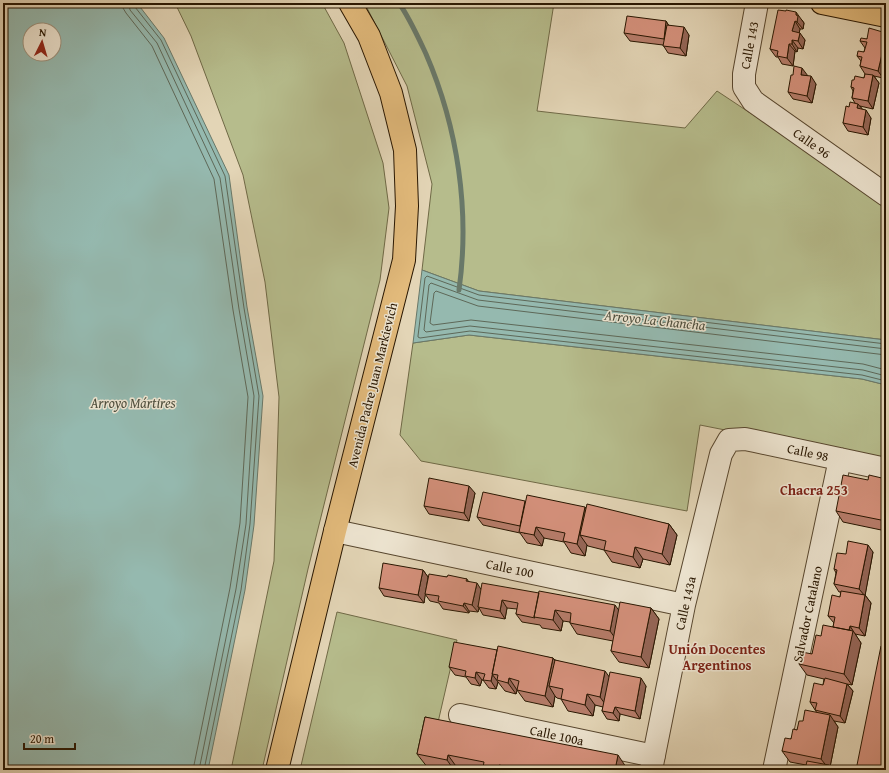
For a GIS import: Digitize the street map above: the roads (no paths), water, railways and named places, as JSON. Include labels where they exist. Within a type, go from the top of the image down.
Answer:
[{"type":"main road","name":"Avenida Padre Juan Markievich","points":[[277,770],[335,531],[404,260],[407,206],[405,150],[391,93],[369,36],[350,3]]},
{"type":"main road","points":[[822,3],[886,16]]},
{"type":"street","name":"Calle 143","points":[[744,86],[744,74],[757,3]]},
{"type":"street","name":"Calle 96","points":[[744,86],[752,101],[886,195]]},
{"type":"street","name":"Calle 98","points":[[729,440],[745,439],[886,469]]},
{"type":"street","name":"Calle 143a","points":[[653,763],[684,605],[721,454],[729,440]]},
{"type":"street","name":"Salvador Catalano","points":[[774,770],[840,459]]},
{"type":"street","name":"Calle 100","points":[[335,531],[684,605]]},
{"type":"street","name":"Calle 100a","points":[[460,715],[653,763]]},
{"type":"water","name":"Arroyo Mártires","points":[[3,3],[137,3],[164,38],[229,175],[247,307],[263,396],[254,525],[245,590],[208,770],[3,770]]},
{"type":"water","name":"Arroyo La Chancha","points":[[422,270],[479,291],[886,340],[886,385],[862,379],[469,335],[413,343]]},
{"type":"waterway","points":[[399,3],[426,54],[437,82],[453,140],[459,170],[462,200],[463,230],[459,290]]},
{"type":"district","name":"Chacra 253","points":[[814,490]]},
{"type":"district","name":"Unión Docentes Argentinos","points":[[717,658]]}]
